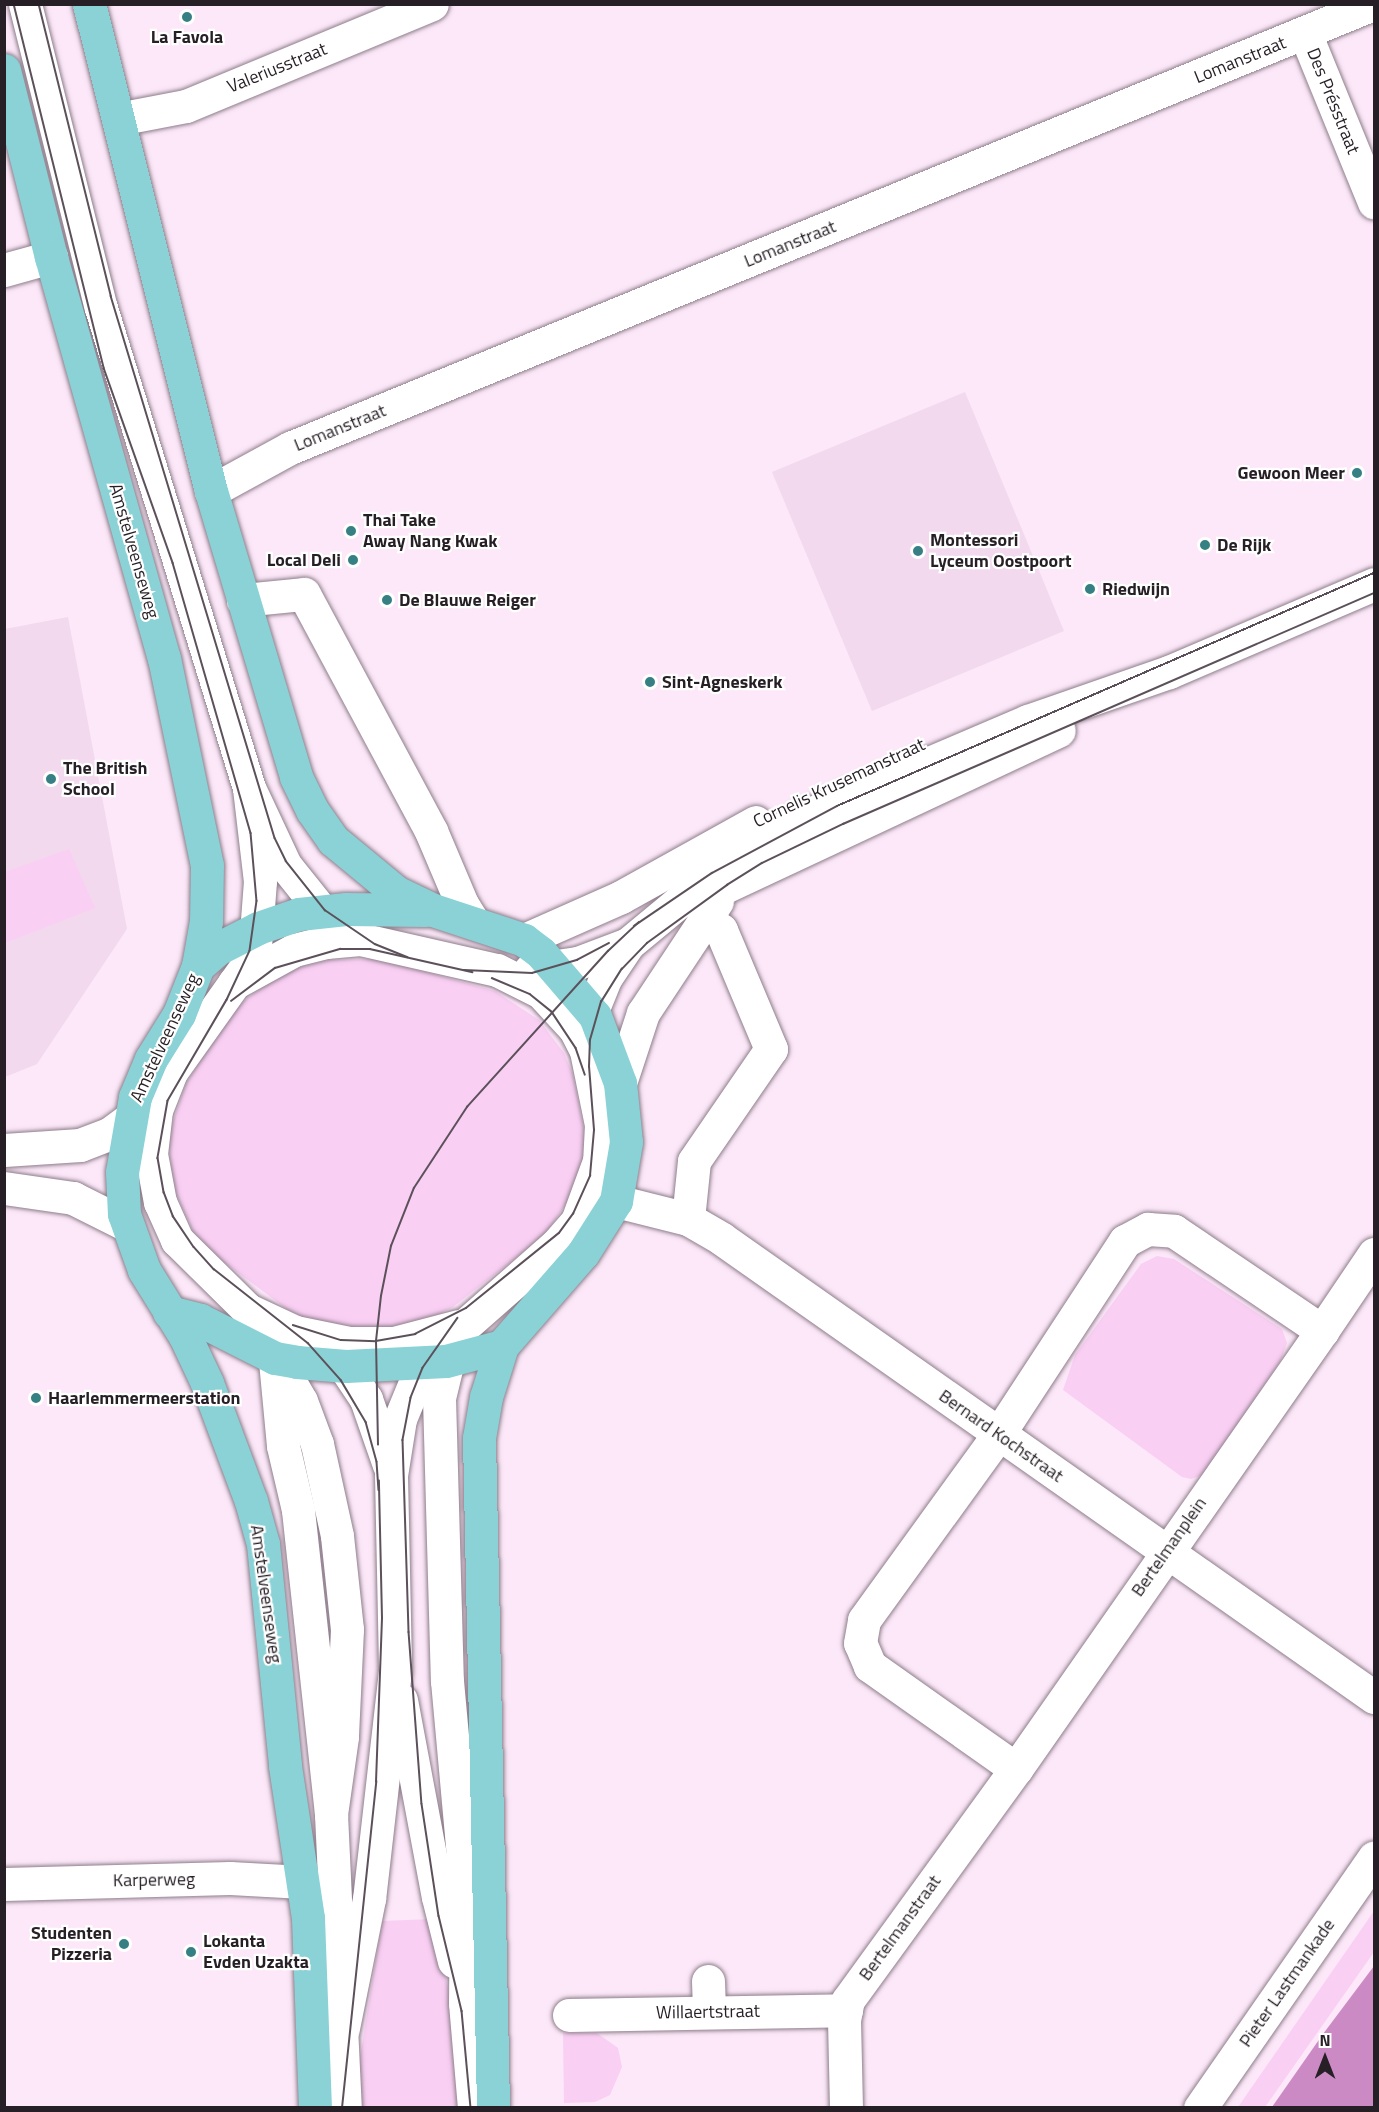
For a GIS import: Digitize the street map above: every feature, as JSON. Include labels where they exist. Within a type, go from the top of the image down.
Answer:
[{"type":"main road","points":[[89,4],[211,491],[296,777],[312,810],[333,840],[369,873],[432,910],[525,940],[557,968],[592,1011],[608,1044],[620,1083],[626,1142],[616,1201],[583,1253],[502,1346],[486,1397],[478,1438],[493,2108]]},
{"type":"main road","name":"Amstelveenseweg","points":[[4,70],[51,257],[164,658],[207,865],[208,890],[198,966],[179,1014],[151,1059],[130,1119],[122,1172],[125,1224],[144,1270],[207,1383],[251,1501],[263,1544],[285,1766],[308,1918],[315,2108]]},
{"type":"main road","points":[[198,966],[219,948],[258,927],[321,910],[432,910]]},
{"type":"main road","points":[[169,1312],[200,1320],[275,1358],[346,1366],[437,1362],[502,1346]]},
{"type":"street","name":"Amstelveenseweg","points":[[25,4],[101,308],[249,788],[285,865],[321,910],[360,939]]},
{"type":"street","name":"Valeriusstraat","points":[[118,119],[186,106],[432,4]]},
{"type":"street","name":"Lomanstraat","points":[[211,491],[290,448],[1373,4]]},
{"type":"street","name":"Des Présstraat","points":[[1305,33],[1374,202]]},
{"type":"street","points":[[4,270],[51,257]]},
{"type":"street","name":"Cornelis Krusemanstraat","points":[[497,970],[557,968],[589,960],[628,944],[691,912],[782,858],[990,764],[1169,672],[1374,584]]},
{"type":"street","points":[[243,600],[304,594],[441,853],[458,897],[474,923]]},
{"type":"street","name":"Cornelis Krusemanstraat","points":[[620,1083],[643,1013],[691,912],[734,857],[810,814],[1028,721],[1169,672]]},
{"type":"street","name":"Cornelis Krusemanstraat","points":[[525,940],[621,897],[711,844],[816,792],[1037,695],[1119,675],[1169,672]]},
{"type":"street","name":"Amstelveenseweg","points":[[249,788],[260,881],[258,927],[251,956],[171,1072],[156,1110],[151,1154],[160,1202],[177,1240],[248,1310],[301,1401],[317,1444],[337,1536],[347,1629],[342,1737],[332,1814],[332,1891],[343,2028],[345,2108]]},
{"type":"street","points":[[688,1219],[694,1161],[771,1049],[721,930],[691,912]]},
{"type":"street","name":"Amstelveenseweg","points":[[234,982],[294,950],[360,939],[497,970],[541,992],[574,1029],[586,1051],[601,1125],[599,1161],[591,1191],[577,1221],[556,1245],[461,1325],[400,1419],[391,1475],[395,1671],[369,1899],[343,2028]]},
{"type":"street","name":"Cornelis Krusemanstraat","points":[[586,1051],[592,1011],[606,977],[628,944]]},
{"type":"street","points":[[4,1150],[80,1145],[109,1134],[130,1119]]},
{"type":"street","points":[[4,1188],[73,1198],[125,1224]]},
{"type":"street","name":"Bernard Kochstraat","points":[[616,1201],[688,1219],[1374,1697]]},
{"type":"street","points":[[1016,1769],[870,1666],[860,1643],[864,1620],[998,1434],[1125,1241],[1148,1229],[1174,1231],[1322,1331],[1374,1254]]},
{"type":"street","name":"Amstelveenseweg","points":[[248,1310],[286,1329],[326,1340],[394,1343],[461,1325]]},
{"type":"street","name":"Bertelmanplein","points":[[1016,1769],[1322,1331]]},
{"type":"street","name":"Amstelveenseweg","points":[[326,1340],[346,1366],[372,1413],[391,1475]]},
{"type":"street","name":"Amstelveenseweg","points":[[437,1362],[447,1681],[466,1889],[465,2003],[474,2108]]},
{"type":"street","name":"Amstelveenseweg","points":[[395,1671],[438,1897],[465,2003]]},
{"type":"street","name":"Bertelmanstraat","points":[[846,2108],[846,2010],[848,2000],[1016,1769]]},
{"type":"street","name":"Pieter Lastmankade","points":[[1200,2108],[1374,1858]]},
{"type":"street","name":"Karperweg","points":[[4,1884],[230,1878],[303,1882]]},
{"type":"street","name":"Willaertstraat","points":[[569,2015],[709,1996],[846,2010]]},
{"type":"shaded area","name":"Montessori Lyceum Oostpoort","points":[[965,392],[1064,631],[872,711],[772,472]]},
{"type":"shaded area","name":"The British School","points":[[68,617],[127,929],[37,1064],[5,1077],[5,629]]},
{"type":"shaded area","points":[[69,849],[95,908],[5,943],[5,872]]},
{"type":"shaded area","points":[[378,959],[495,991],[539,1020],[564,1053],[573,1075],[585,1135],[584,1162],[575,1190],[545,1235],[453,1307],[422,1322],[358,1332],[296,1316],[209,1251],[194,1233],[173,1187],[168,1136],[186,1084],[225,1021],[245,1000],[276,977],[303,966],[329,960]]},
{"type":"shaded area","points":[[1157,1256],[1174,1259],[1282,1329],[1287,1343],[1280,1362],[1203,1475],[1191,1479],[1182,1477],[1063,1390],[1075,1355],[1141,1264]]},
{"type":"shaded area","points":[[1374,1911],[1374,1952],[1265,2107],[1238,2107]]},
{"type":"shaded area","points":[[433,1919],[456,2025],[462,2107],[359,2108],[359,2064],[382,1921]]},
{"type":"shaded area","points":[[1374,1966],[1374,2107],[1272,2107],[1323,2034]]},
{"type":"shaded area","points":[[563,2033],[597,2033],[618,2048],[622,2067],[610,2095],[595,2102],[564,2103]]},
{"type":"tram line","points":[[14,4],[104,368],[173,563],[251,833],[257,901],[250,951],[227,1000],[168,1101],[158,1158],[164,1192],[173,1216],[194,1247],[214,1269],[308,1343],[341,1380],[366,1422],[377,1462],[379,1490]]},
{"type":"tram line","points":[[39,4],[111,296],[275,838],[286,861],[325,910],[375,944],[407,957]]},
{"type":"tram line","points":[[634,926],[712,873],[837,806],[1374,573]]},
{"type":"tram line","points":[[293,1325],[341,1340],[376,1341],[415,1334],[466,1308],[559,1233],[573,1214],[590,1176],[594,1130],[589,1067],[590,1040],[601,1002],[622,969],[647,943],[727,885],[762,863],[843,824],[1374,593]]},
{"type":"tram line","points":[[378,1445],[376,1341],[381,1296],[391,1246],[414,1188],[467,1107],[608,951],[639,922]]},
{"type":"tram line","points":[[464,970],[532,973],[577,960],[609,943]]},
{"type":"tram line","points":[[231,1001],[275,968],[340,949],[370,949],[472,972]]},
{"type":"tram line","points":[[492,978],[530,994],[552,1012],[576,1048],[585,1074]]},
{"type":"tram line","points":[[458,1318],[423,1368],[411,1398],[403,1440],[409,1632],[422,1804],[439,1916],[462,2011],[471,2108]]},
{"type":"tram line","points":[[342,2108],[376,1782],[382,1618],[379,1481]]},
{"type":"place","name":"La Favola","points":[[187,17]]},
{"type":"place","name":"Gewoon Meer","points":[[1357,473]]},
{"type":"place","name":"Thai Take Away Nang Kwak","points":[[351,531]]},
{"type":"place","name":"De Rijk","points":[[1205,545]]},
{"type":"place","name":"Montessori Lyceum Oostpoort","points":[[918,551]]},
{"type":"place","name":"Local Deli","points":[[353,560]]},
{"type":"place","name":"Riedwijn","points":[[1090,589]]},
{"type":"place","name":"De Blauwe Reiger","points":[[387,600]]},
{"type":"place","name":"Sint-Agneskerk","points":[[650,682]]},
{"type":"place","name":"The British School","points":[[51,779]]},
{"type":"place","name":"Haarlemmermeerstation","points":[[36,1398]]},
{"type":"place","name":"Studenten Pizzeria","points":[[124,1944]]},
{"type":"place","name":"Lokanta Evden Uzakta","points":[[191,1952]]}]
